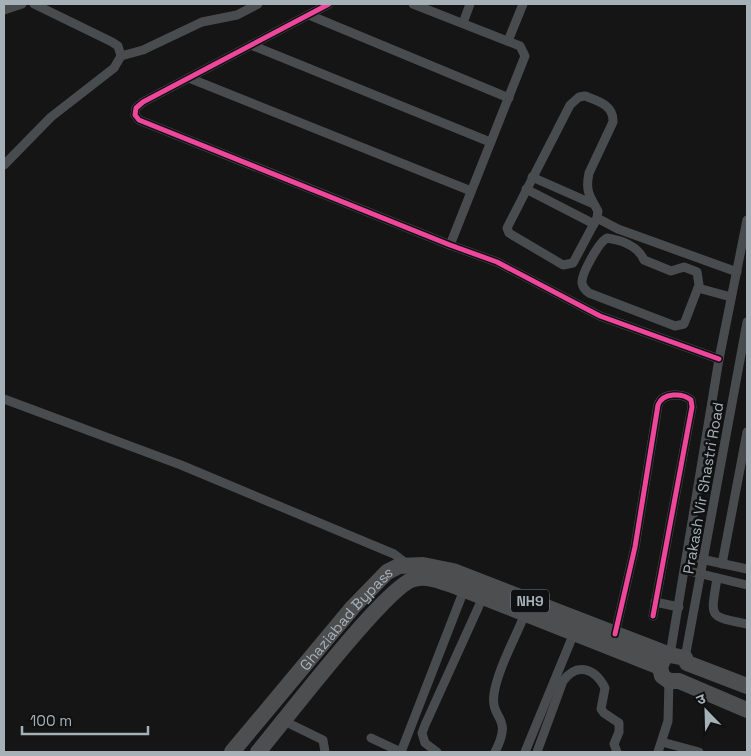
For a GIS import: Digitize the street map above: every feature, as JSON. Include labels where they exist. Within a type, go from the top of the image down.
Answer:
[{"type":"highway","name":"Ghaziabad Bypass","points":[[232,752],[310,656],[353,607],[387,572],[407,564],[452,571],[615,634],[747,710]]},
{"type":"highway","name":"Ghaziabad Bypass","points":[[258,752],[326,669],[388,598],[407,581],[413,579],[430,578],[574,633],[675,667],[747,686]]},
{"type":"highway","points":[[310,656],[326,669]]},
{"type":"highway","points":[[295,676],[311,688]]},
{"type":"street","points":[[4,10],[22,4]]},
{"type":"street","points":[[34,4],[44,6],[112,42],[118,46],[121,56]]},
{"type":"street","points":[[4,165],[57,112],[114,68],[121,56],[143,50],[202,22],[237,15],[258,4]]},
{"type":"street","points":[[329,4],[143,102],[136,108],[135,116],[139,120],[450,245],[497,262],[600,316],[719,359]]},
{"type":"street","points":[[413,4],[508,41],[523,48],[525,56],[510,98],[490,142],[450,245]]},
{"type":"street","points":[[463,23],[470,4]]},
{"type":"street","points":[[508,41],[523,4]]},
{"type":"street","points":[[309,15],[510,98]]},
{"type":"street","points":[[250,45],[490,142]]},
{"type":"street","points":[[189,78],[470,191]]},
{"type":"street","points":[[532,177],[591,203],[598,211],[595,221],[573,263],[563,265],[507,231],[532,177],[570,105],[579,97],[585,96],[592,99],[608,107],[613,116],[589,173],[588,191],[591,203]]},
{"type":"street","points":[[526,190],[595,221],[737,272]]},
{"type":"street","name":"Prakash Vir Shastri Road","points":[[675,667],[678,607],[719,359],[747,220]]},
{"type":"street","points":[[607,238],[633,247],[641,254],[644,260],[672,270],[684,267],[691,268],[697,272],[699,277],[698,288],[687,322],[675,326],[589,293],[584,289],[582,280],[599,244],[607,238]]},
{"type":"street","points":[[698,288],[732,296]]},
{"type":"street","name":"Prakash Vir Shastri Road","points":[[675,667],[704,559],[747,322]]},
{"type":"street","points":[[615,634],[635,547],[658,405],[663,397],[671,395],[689,398],[692,407],[653,616]]},
{"type":"street","points":[[4,399],[181,465],[394,554],[407,564]]},
{"type":"street","points":[[722,564],[747,432]]},
{"type":"street","points":[[687,556],[747,569]]},
{"type":"street","points":[[685,570],[747,585]]},
{"type":"street","points":[[717,578],[712,610],[714,615],[747,624]]},
{"type":"street","points":[[371,738],[401,752],[464,590]]},
{"type":"street","points":[[437,752],[425,743],[422,733],[483,597]]},
{"type":"street","points":[[655,602],[678,607]]},
{"type":"street","points":[[495,752],[503,734],[504,724],[495,708],[494,692],[525,614]]},
{"type":"street","points":[[525,752],[574,633]]},
{"type":"street","points":[[658,752],[669,716],[675,667]]},
{"type":"street","points":[[537,752],[563,681],[570,671],[585,669],[598,677],[605,688],[601,709],[619,723],[619,732],[614,744],[617,752]]},
{"type":"street","points":[[284,721],[323,740],[325,752]]},
{"type":"street","points":[[662,742],[699,752]]},
{"type":"cycle path","points":[[329,4],[143,102],[136,108],[135,115],[139,120],[450,245],[497,262],[600,316],[719,359]]},
{"type":"cycle path","points":[[615,634],[635,547],[658,405],[664,398],[678,395],[691,400],[692,407],[653,616]]}]
